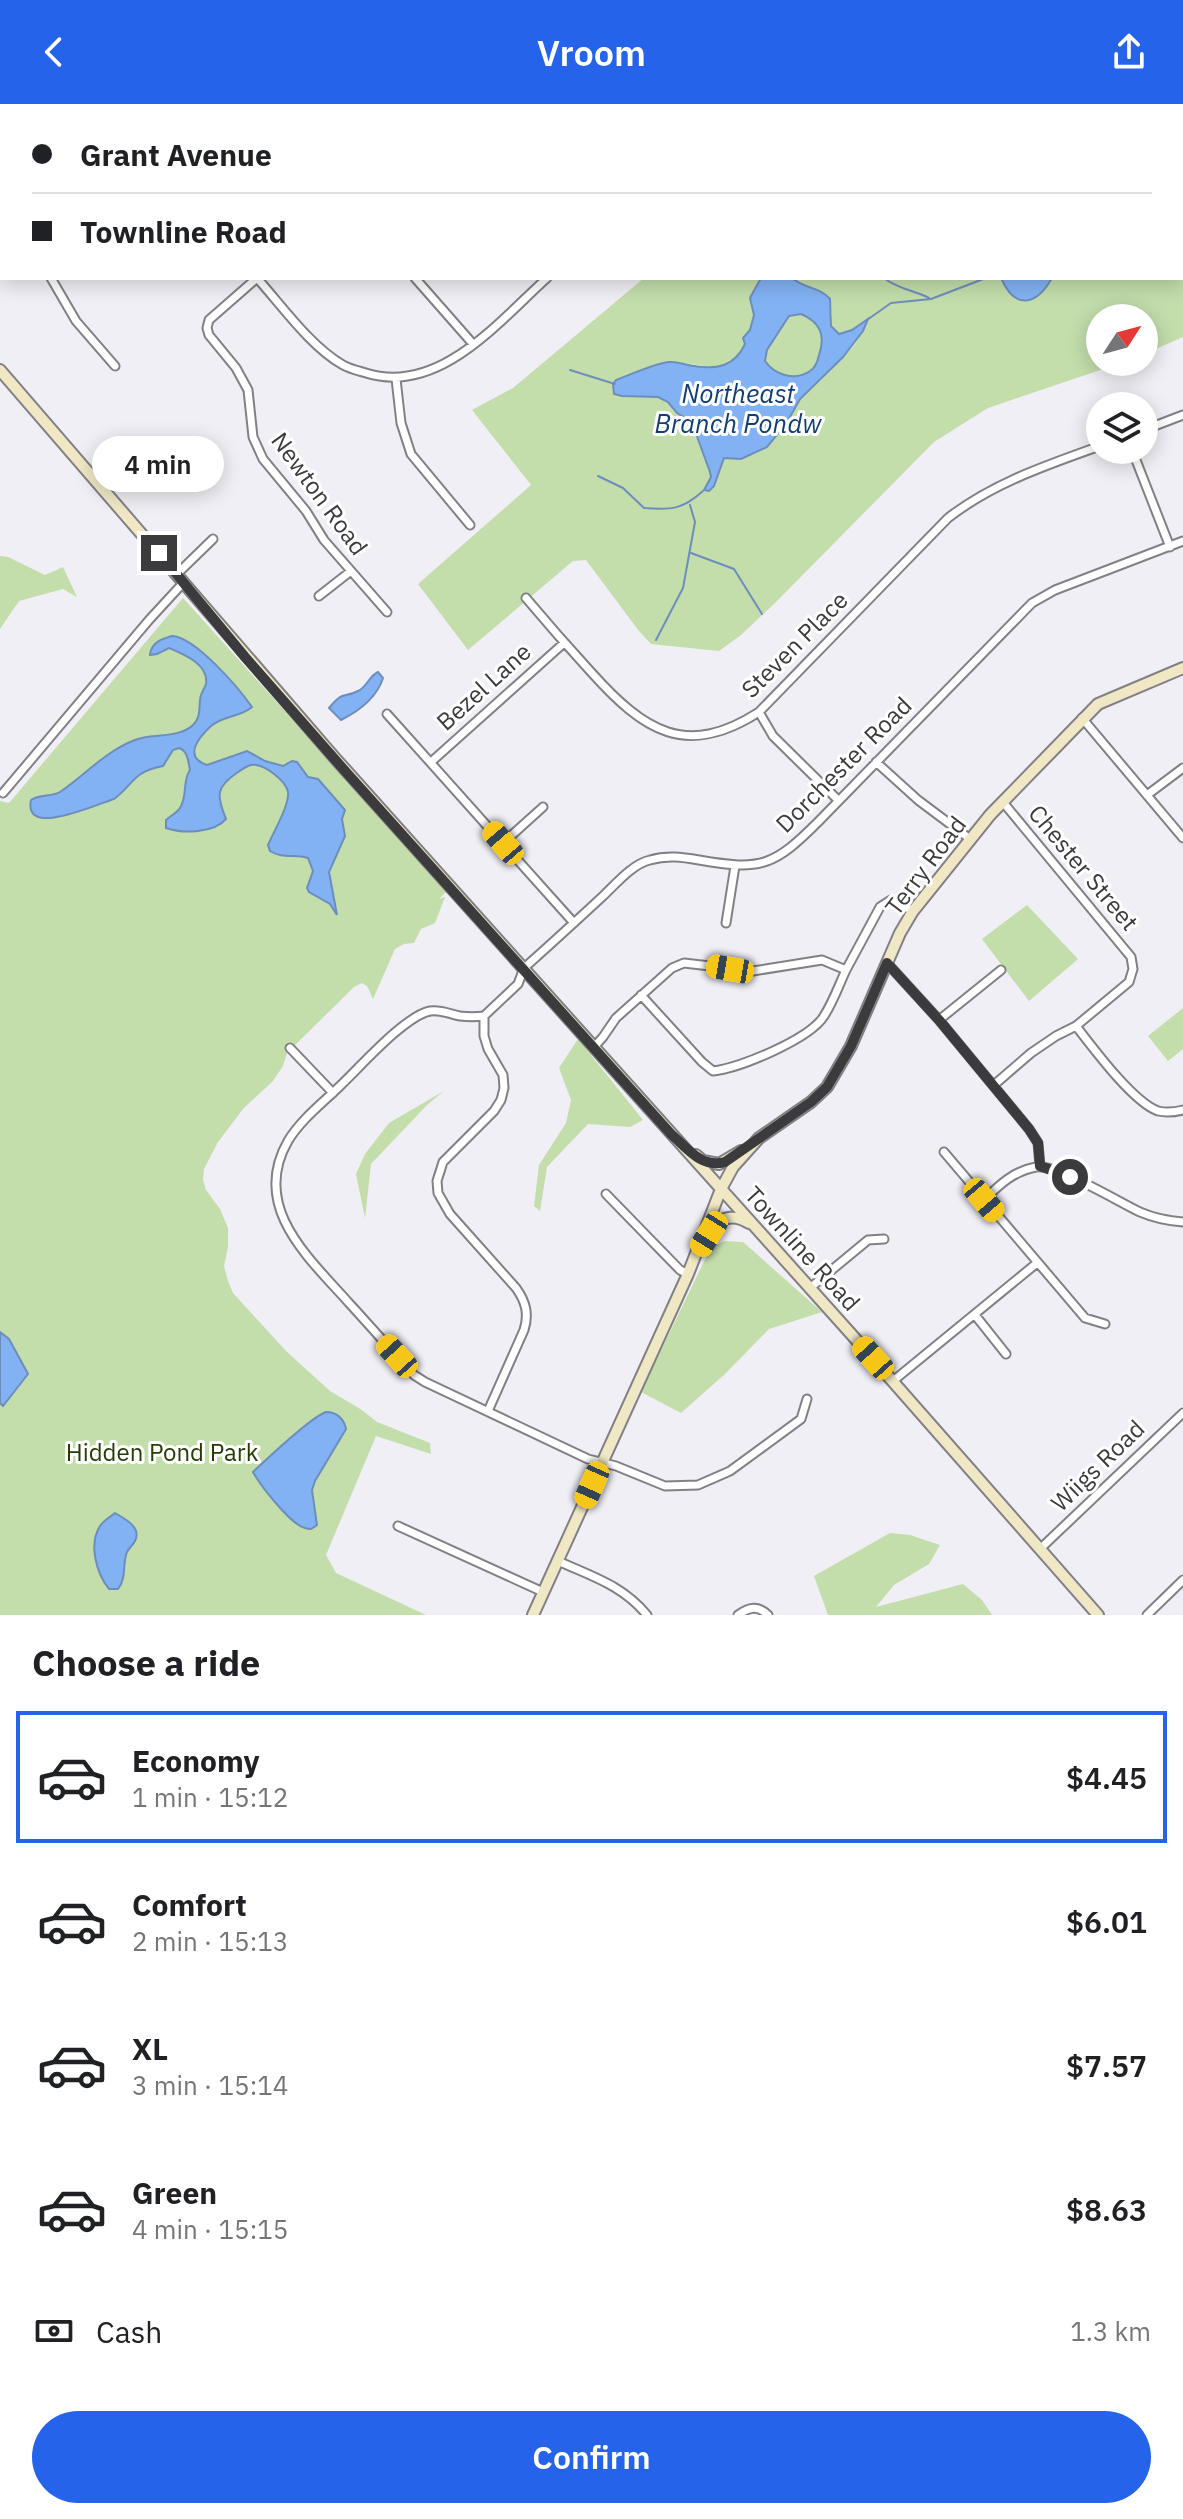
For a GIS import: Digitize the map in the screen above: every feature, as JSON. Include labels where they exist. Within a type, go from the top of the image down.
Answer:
[{"type":"street","points":[[52,280],[76,321],[115,366]]},
{"type":"street","name":"Newton Road","points":[[255,280],[209,320],[209,335],[236,368],[248,390],[253,437],[263,459],[306,511],[324,540],[387,612]]},
{"type":"street","points":[[259,280],[320,347],[344,366],[396,379],[424,373],[451,361],[545,280]]},
{"type":"street","points":[[417,280],[473,344]]},
{"type":"street","name":"Townline Road","points":[[0,370],[265,679],[893,1381],[1098,1615]]},
{"type":"street","points":[[396,379],[401,423],[411,454],[470,525]]},
{"type":"street","points":[[1158,425],[1183,415]]},
{"type":"street","name":"Steven Place","points":[[526,598],[626,709],[653,727],[683,736],[727,731],[759,712],[958,510],[999,485],[1086,451]]},
{"type":"street","points":[[1137,464],[1170,547]]},
{"type":"street","points":[[3,793],[213,539]]},
{"type":"street","name":"Dorchester Road","points":[[484,1016],[518,984],[524,968],[646,860],[673,856],[735,866],[756,865],[784,854],[1032,603],[1055,590],[1183,541]]},
{"type":"street","points":[[319,596],[351,571]]},
{"type":"street","name":"Bezel Lane","points":[[431,762],[564,643]]},
{"type":"street","name":"Terry Road","points":[[533,1615],[688,1274],[721,1189],[738,1160],[759,1138],[827,1087],[851,1046],[900,933],[913,911],[1002,801],[1098,704],[1183,668]]},
{"type":"street","points":[[759,712],[773,736],[838,800]]},
{"type":"street","points":[[387,714],[574,923]]},
{"type":"street","points":[[1082,718],[1183,838]]},
{"type":"street","points":[[876,762],[907,791],[970,839]]},
{"type":"street","points":[[1147,795],[1183,768]]},
{"type":"street","name":"Chester Street","points":[[994,1085],[1031,1053],[1076,1026],[1129,982],[1133,969],[1131,957],[1002,801]]},
{"type":"street","points":[[503,843],[543,807]]},
{"type":"street","points":[[726,923],[735,866]]},
{"type":"street","points":[[641,995],[702,1062],[713,1071],[729,1069],[774,1050],[811,1030],[824,1018],[880,907],[891,900],[913,911]]},
{"type":"street","points":[[594,1047],[616,1018],[672,968],[684,963],[753,971],[822,960],[846,970]]},
{"type":"street","points":[[887,963],[994,1085],[1038,1143],[1040,1166]]},
{"type":"street","points":[[939,1020],[1001,970]]},
{"type":"street","points":[[488,1411],[524,1330],[528,1319],[526,1309],[523,1297],[516,1288],[442,1204],[437,1181],[443,1162],[494,1111],[501,1100],[503,1075],[488,1049],[484,1036],[484,1016],[432,1011],[418,1015],[389,1039],[298,1127],[281,1155],[276,1184],[280,1213],[295,1243],[414,1375],[425,1382],[588,1459],[665,1486],[681,1488],[698,1485],[730,1471],[801,1419],[807,1399]]},
{"type":"street","points":[[1076,1026],[1132,1092],[1146,1104],[1172,1113],[1183,1110]]},
{"type":"street","points":[[290,1048],[333,1093]]},
{"type":"street","points":[[671,1134],[703,1161],[712,1164],[725,1162],[759,1138]]},
{"type":"street","points":[[944,1152],[1085,1318],[1105,1324]]},
{"type":"street","points":[[984,1200],[1005,1179],[1040,1166],[1142,1213],[1162,1220],[1183,1222]]},
{"type":"street","points":[[606,1194],[680,1270],[688,1274]]},
{"type":"street","points":[[697,1252],[714,1226],[724,1218],[740,1218],[756,1228]]},
{"type":"street","points":[[810,1288],[868,1240],[884,1239]]},
{"type":"street","points":[[893,1381],[1037,1263]]},
{"type":"street","points":[[975,1315],[1006,1354]]},
{"type":"street","name":"Wiigs Road","points":[[1041,1548],[1183,1413]]},
{"type":"street","points":[[398,1526],[543,1592]]},
{"type":"street","points":[[558,1561],[616,1587],[632,1598],[647,1615]]},
{"type":"street","points":[[1147,1615],[1183,1580]]},
{"type":"street","points":[[738,1615],[756,1608],[768,1615]]},
{"type":"green space","points":[[642,280],[760,280],[750,298],[754,315],[750,330],[743,338],[745,343],[739,354],[732,361],[717,367],[666,364],[629,376],[645,395],[671,405],[689,425],[711,477],[704,489],[714,486],[724,458],[750,456],[770,444],[808,389],[847,353],[862,332],[866,320],[852,330],[839,334],[831,326],[832,312],[815,288],[794,280],[1002,280],[1009,293],[1049,284],[1051,280],[1183,280],[1183,337],[1158,348],[1158,304],[1086,304],[1086,375],[988,408],[934,442],[776,602],[719,651],[651,644],[586,560],[573,561],[468,650],[418,584],[531,485],[472,410],[513,388]]},
{"type":"green space","points":[[801,314],[819,330],[821,348],[812,370],[798,376],[785,375],[765,361],[766,350],[789,316]]},
{"type":"green space","points":[[0,556],[45,575],[63,567],[77,597],[63,589],[19,601],[0,629]]},
{"type":"green space","name":"Hidden Pond Park","points":[[183,598],[447,891],[439,899],[445,897],[435,923],[421,929],[414,943],[395,949],[373,999],[367,986],[362,983],[354,987],[287,1053],[273,1081],[243,1109],[218,1142],[204,1169],[203,1180],[228,1228],[224,1266],[233,1293],[286,1351],[330,1391],[377,1422],[430,1443],[431,1454],[376,1436],[326,1555],[336,1573],[426,1615],[0,1615],[0,801],[9,803]]},
{"type":"green space","points":[[1027,905],[1078,959],[1029,1001],[982,939]]},
{"type":"green space","points":[[1183,1008],[1183,1049],[1168,1061],[1148,1036]]},
{"type":"green space","points":[[578,1039],[643,1120],[630,1127],[588,1124],[547,1167],[540,1211],[534,1206],[539,1165],[566,1123],[571,1100],[559,1068]]},
{"type":"green space","points":[[444,1091],[371,1164],[365,1218],[356,1174],[365,1154],[389,1123]]},
{"type":"green space","points":[[724,1241],[743,1242],[822,1312],[769,1329],[681,1413],[641,1392],[710,1249]]},
{"type":"green space","points":[[890,1533],[910,1535],[940,1545],[929,1564],[894,1585],[876,1607],[963,1584],[982,1600],[992,1615],[828,1615],[814,1576]]},
{"type":"water","name":"Northeast Branch Pondw","points":[[760,280],[795,280],[830,299],[831,326],[839,334],[852,330],[868,319],[863,331],[843,357],[800,399],[786,424],[767,447],[741,459],[724,458],[714,486],[709,491],[704,490],[711,477],[710,472],[695,431],[687,419],[658,397],[614,394],[613,384],[616,380],[663,363],[710,367],[731,362],[745,344],[743,338],[750,330],[754,315],[750,298]],"holes":[[[801,314],[817,325],[821,348],[810,371],[791,376],[779,373],[765,361],[767,350],[789,316]]]},
{"type":"water","points":[[1002,280],[1051,280],[1033,299],[1019,299]]},
{"type":"water","points":[[172,636],[204,654],[252,707],[220,720],[206,731],[194,752],[200,762],[207,765],[247,751],[283,766],[297,762],[308,777],[318,779],[345,810],[342,819],[345,836],[329,872],[337,915],[330,904],[309,892],[307,888],[313,871],[308,858],[270,851],[268,845],[284,811],[288,792],[280,779],[260,766],[247,767],[225,782],[220,798],[226,819],[206,830],[166,828],[166,820],[179,810],[182,803],[190,770],[186,754],[179,748],[173,750],[163,766],[139,775],[114,799],[49,818],[38,817],[31,811],[31,800],[60,792],[125,745],[142,738],[181,732],[194,724],[206,684],[203,671],[194,661],[169,648],[150,655],[157,642]]},
{"type":"water","points":[[378,672],[383,678],[380,685],[361,708],[341,720],[329,708],[341,697],[361,689]]},
{"type":"water","points":[[0,1332],[9,1339],[28,1374],[3,1406],[0,1403]]},
{"type":"water","points":[[326,1412],[339,1417],[346,1429],[315,1481],[312,1490],[317,1525],[309,1529],[284,1512],[253,1472],[300,1429]]},
{"type":"water","points":[[115,1513],[131,1524],[137,1536],[127,1552],[121,1584],[118,1589],[109,1589],[101,1576],[94,1550],[100,1526]]},
{"type":"waterway","points":[[887,280],[929,298]]},
{"type":"waterway","points":[[867,320],[891,303],[931,299],[981,280]]},
{"type":"waterway","points":[[570,370],[615,384]]},
{"type":"waterway","points":[[598,476],[623,488],[644,508],[676,507],[703,491]]},
{"type":"waterway","points":[[656,640],[683,588],[695,522],[690,505]]},
{"type":"waterway","points":[[691,553],[734,569],[762,614]]},
{"type":"route","points":[[159,553],[346,772],[671,1134],[703,1161],[712,1164],[725,1162],[811,1102],[827,1087],[851,1046],[887,963],[939,1020],[1029,1129],[1038,1143],[1040,1166],[1070,1177]]}]
